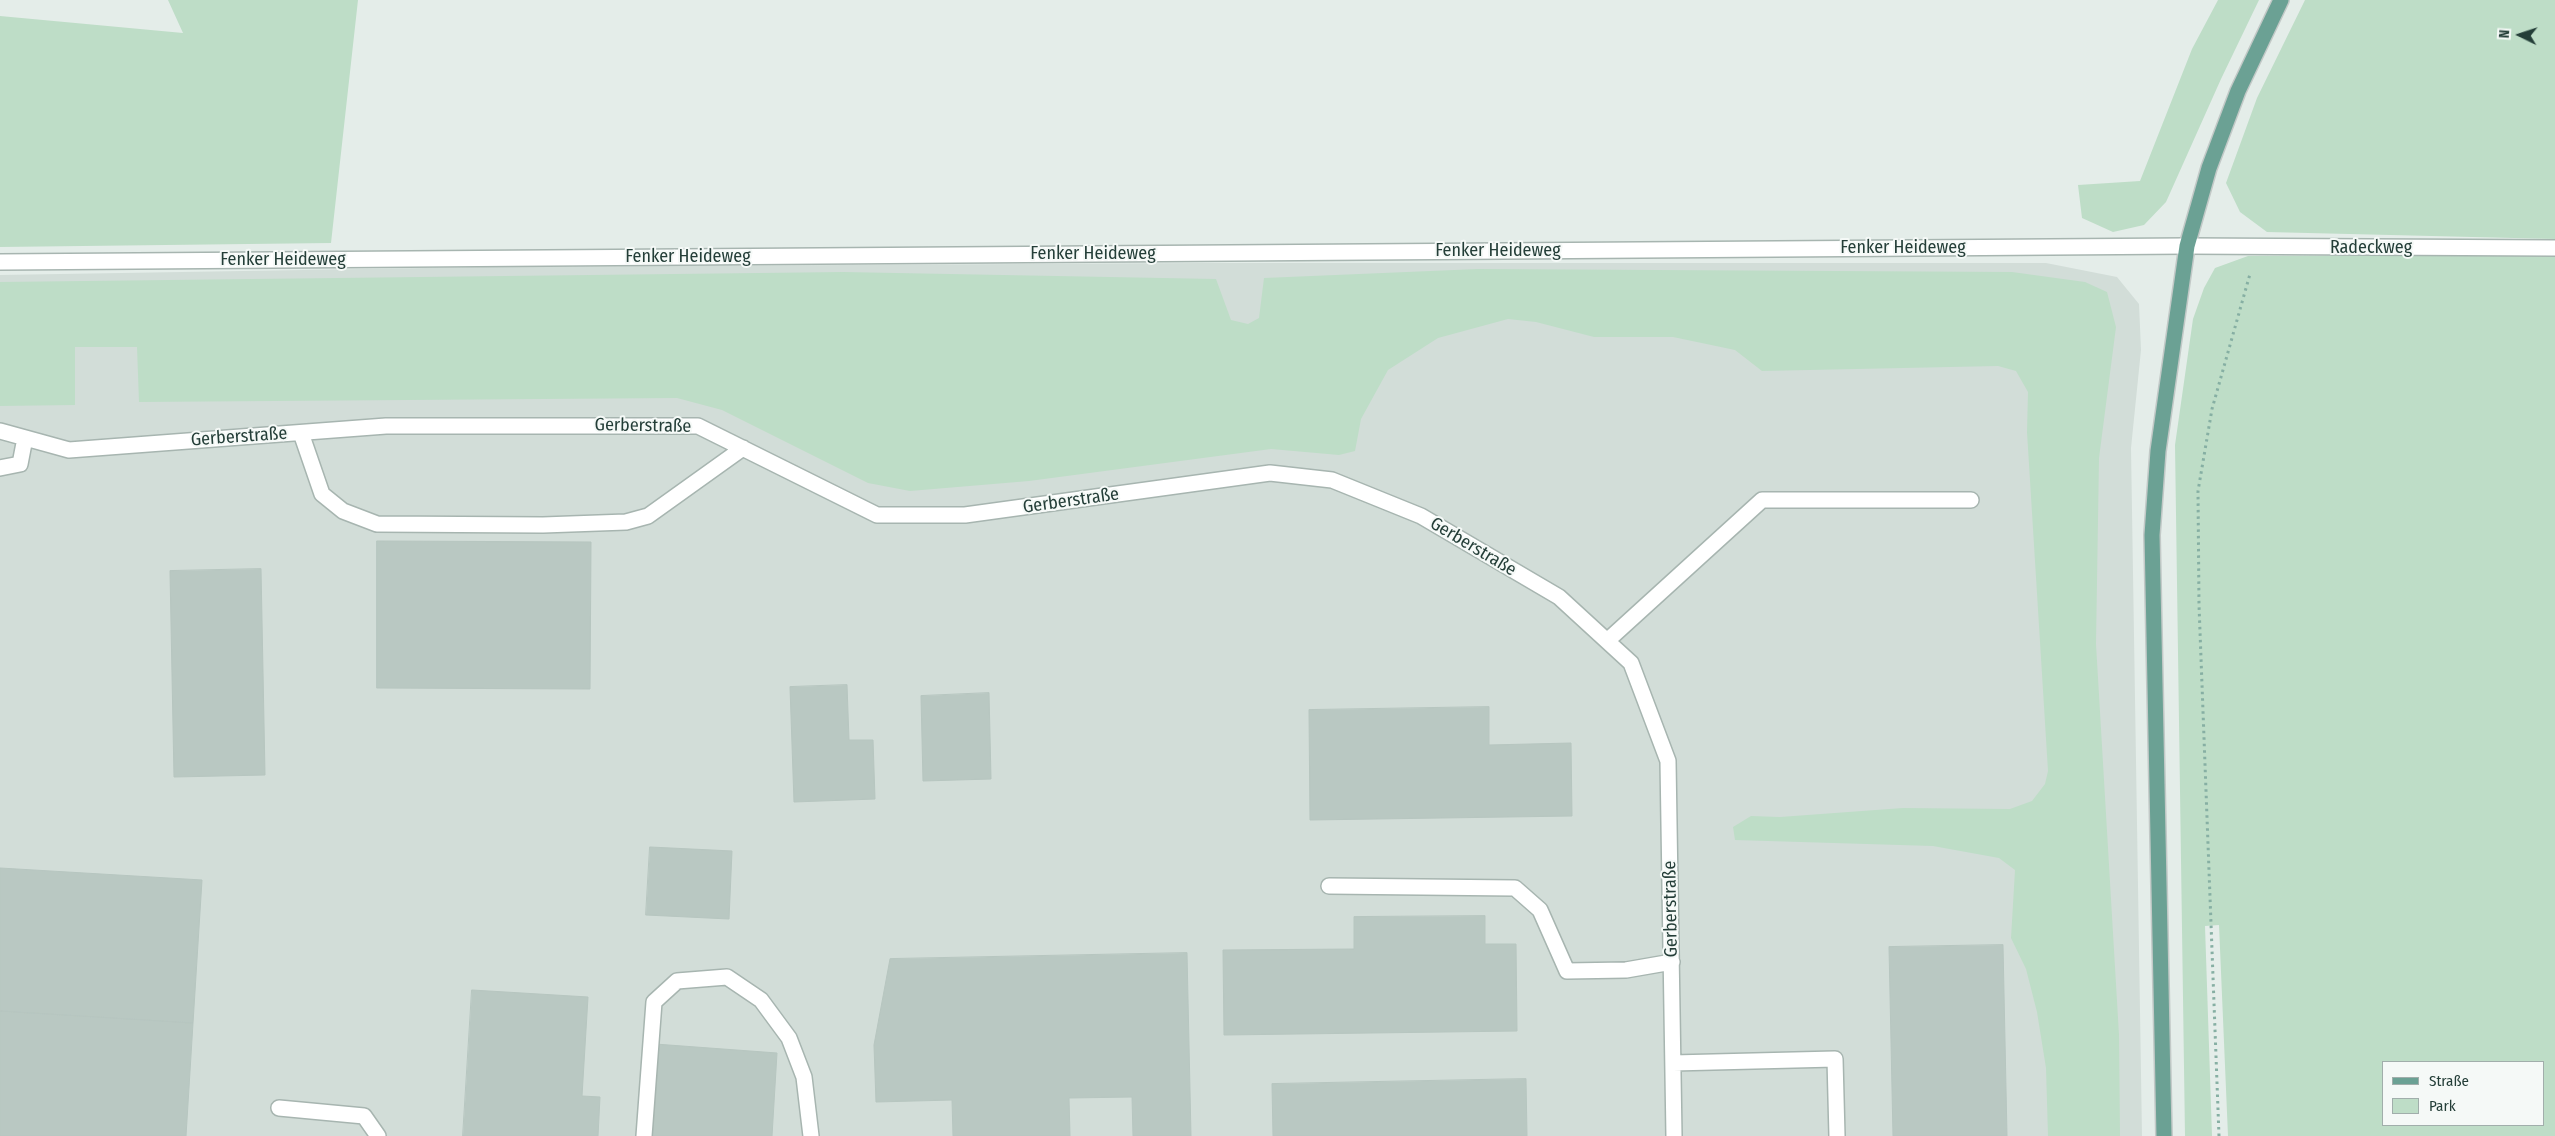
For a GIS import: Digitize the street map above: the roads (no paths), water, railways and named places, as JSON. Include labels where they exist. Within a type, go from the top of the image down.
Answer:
[{"type":"main road","points":[[2164,1136],[2152,535],[2158,450],[2187,246],[2209,168],[2238,91],[2281,0]]},
{"type":"street","name":"Radeckweg","points":[[2187,246],[2555,248]]},
{"type":"street","name":"Fenker Heideweg","points":[[0,262],[2187,246]]},
{"type":"street","name":"Gerberstraße","points":[[0,432],[69,450],[386,426],[698,426],[877,515],[965,515],[1270,473],[1332,480],[1430,521],[1559,597],[1631,663],[1668,761],[1674,1136]]},
{"type":"street","points":[[301,433],[322,494],[343,511],[377,524],[543,525],[626,522],[648,516],[743,448]]},
{"type":"street","points":[[0,468],[20,464],[25,438]]},
{"type":"street","points":[[1607,641],[1762,500],[1971,500]]},
{"type":"street","points":[[1329,886],[1515,888],[1540,910],[1567,971],[1626,970],[1672,962]]},
{"type":"street","points":[[644,1136],[654,1002],[677,981],[727,977],[761,1000],[789,1038],[804,1077],[811,1136]]},
{"type":"street","points":[[1673,1063],[1835,1059],[1836,1136]]},
{"type":"street","points":[[279,1108],[364,1116],[378,1136]]}]
